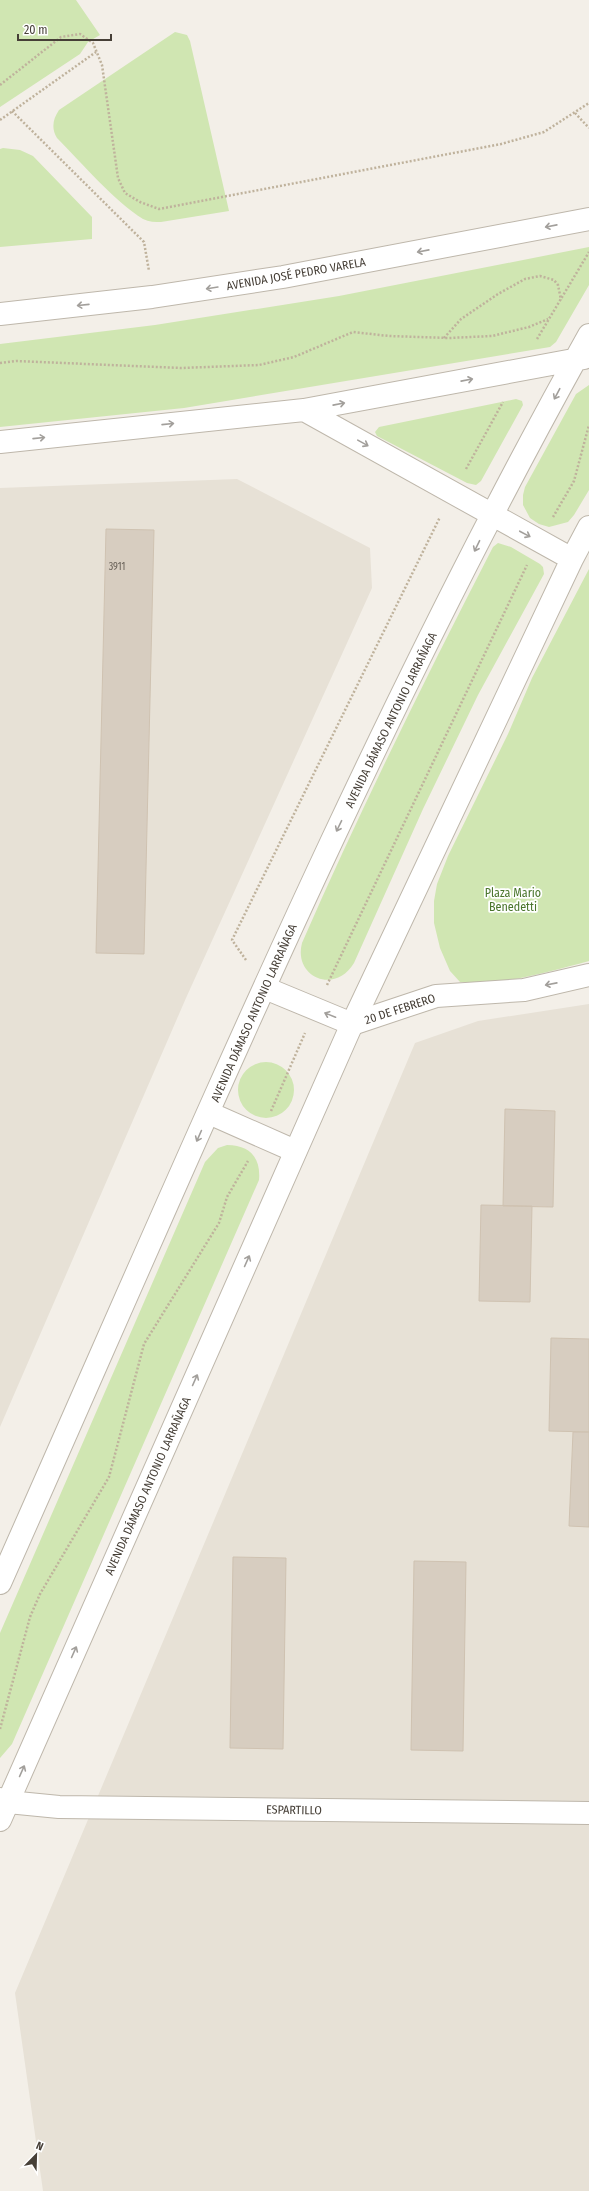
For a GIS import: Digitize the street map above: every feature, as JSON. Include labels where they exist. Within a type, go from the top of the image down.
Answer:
[{"type":"street","name":"AVENIDA JOSÉ PEDRO VARELA","points":[[0,314],[152,297],[283,277],[589,219]]},
{"type":"street","name":"AVENIDA DÁMASO ANTONIO LARRAÑAGA","points":[[0,1583],[319,865],[492,516],[582,358],[589,335]]},
{"type":"street","points":[[0,442],[304,410],[582,358]]},
{"type":"street","points":[[304,410],[492,516],[572,559]]},
{"type":"street","name":"AVENIDA DÁMASO ANTONIO LARRAÑAGA","points":[[3,1807],[352,1024],[572,559],[589,527]]},
{"type":"street","name":"20 DE FEBRERO","points":[[265,988],[352,1024],[436,996],[524,990],[589,975]]},
{"type":"street","name":"AVENIDA DÁMASO ANTONIO LARRAÑAGA","points":[[209,1113],[295,1151]]},
{"type":"street","name":"ESPARTILLO","points":[[3,1807],[589,1813]]},
{"type":"path","points":[[0,85],[61,37],[80,34],[93,43],[102,65],[118,178],[125,193],[140,202],[159,209],[501,144],[544,132],[589,103]]},
{"type":"path","points":[[0,120],[96,52]]},
{"type":"path","points":[[12,111],[144,242],[152,297]]},
{"type":"path","points":[[575,113],[589,128]]},
{"type":"path","points":[[265,988],[232,940],[451,493],[548,319],[589,252]]},
{"type":"path","points":[[443,338],[461,319],[525,278],[540,276],[554,280],[558,285],[561,300]]},
{"type":"path","points":[[0,363],[16,361],[181,368],[259,365],[294,357],[353,332],[389,336],[443,338],[492,336],[530,327],[548,319]]},
{"type":"path","points":[[0,1728],[30,1617],[40,1594],[109,1478],[144,1344],[219,1223],[227,1197],[261,1136],[315,1009],[538,541],[574,481],[589,425]]},
{"type":"shaded area","points":[[237,479],[370,548],[372,588],[186,998],[0,1427],[0,488]]},
{"type":"shaded area","points":[[589,1004],[589,2191],[43,2191],[15,1993],[415,1043],[478,1021]]},
{"type":"green space","points":[[0,0],[76,0],[100,35],[88,42],[80,54],[0,107]]},
{"type":"green space","points":[[175,32],[187,35],[190,41],[229,211],[161,222],[152,222],[143,219],[132,212],[98,181],[57,138],[53,127],[55,117],[59,110]]},
{"type":"green space","points":[[0,149],[20,150],[33,156],[92,217],[92,239],[0,247]]},
{"type":"green space","points":[[589,247],[589,285],[556,342],[550,347],[184,408],[0,427],[0,344],[155,325],[339,296]]},
{"type":"green space","points":[[589,385],[589,490],[568,522],[549,527],[539,524],[530,518],[523,505],[525,487],[576,394]]},
{"type":"green space","points":[[516,399],[522,401],[523,405],[481,481],[476,485],[467,483],[377,436],[375,432],[379,427]]},
{"type":"green space","points":[[498,543],[511,547],[540,564],[543,567],[544,574],[478,695],[423,809],[354,963],[346,973],[337,978],[327,980],[318,978],[309,973],[304,965],[301,955],[302,943],[347,842],[394,743],[493,547]]},
{"type":"green space","name":"Plaza Mario Benedetti","points":[[589,569],[589,961],[541,974],[508,980],[476,983],[460,982],[450,971],[440,948],[434,923],[434,901],[437,884],[448,856],[508,734],[532,678]]},
{"type":"green space","points":[[266,1062],[281,1067],[289,1075],[294,1090],[289,1105],[281,1113],[266,1118],[251,1113],[243,1105],[238,1090],[243,1075],[251,1067]]},
{"type":"green space","points":[[227,1145],[242,1147],[252,1154],[258,1165],[259,1180],[12,1744],[0,1758],[0,1633],[205,1162],[218,1148]]},
{"type":"building","points":[[106,529],[154,530],[144,954],[96,953]]},
{"type":"building","points":[[505,1109],[555,1111],[553,1207],[503,1206]]},
{"type":"building","points":[[481,1205],[532,1206],[530,1302],[479,1301]]},
{"type":"building","points":[[551,1338],[589,1339],[589,1432],[549,1431]]},
{"type":"building","points":[[573,1432],[589,1432],[589,1527],[569,1526]]},
{"type":"building","points":[[233,1557],[286,1558],[283,1749],[230,1748]]},
{"type":"building","points":[[414,1561],[466,1562],[463,1751],[411,1750]]}]
